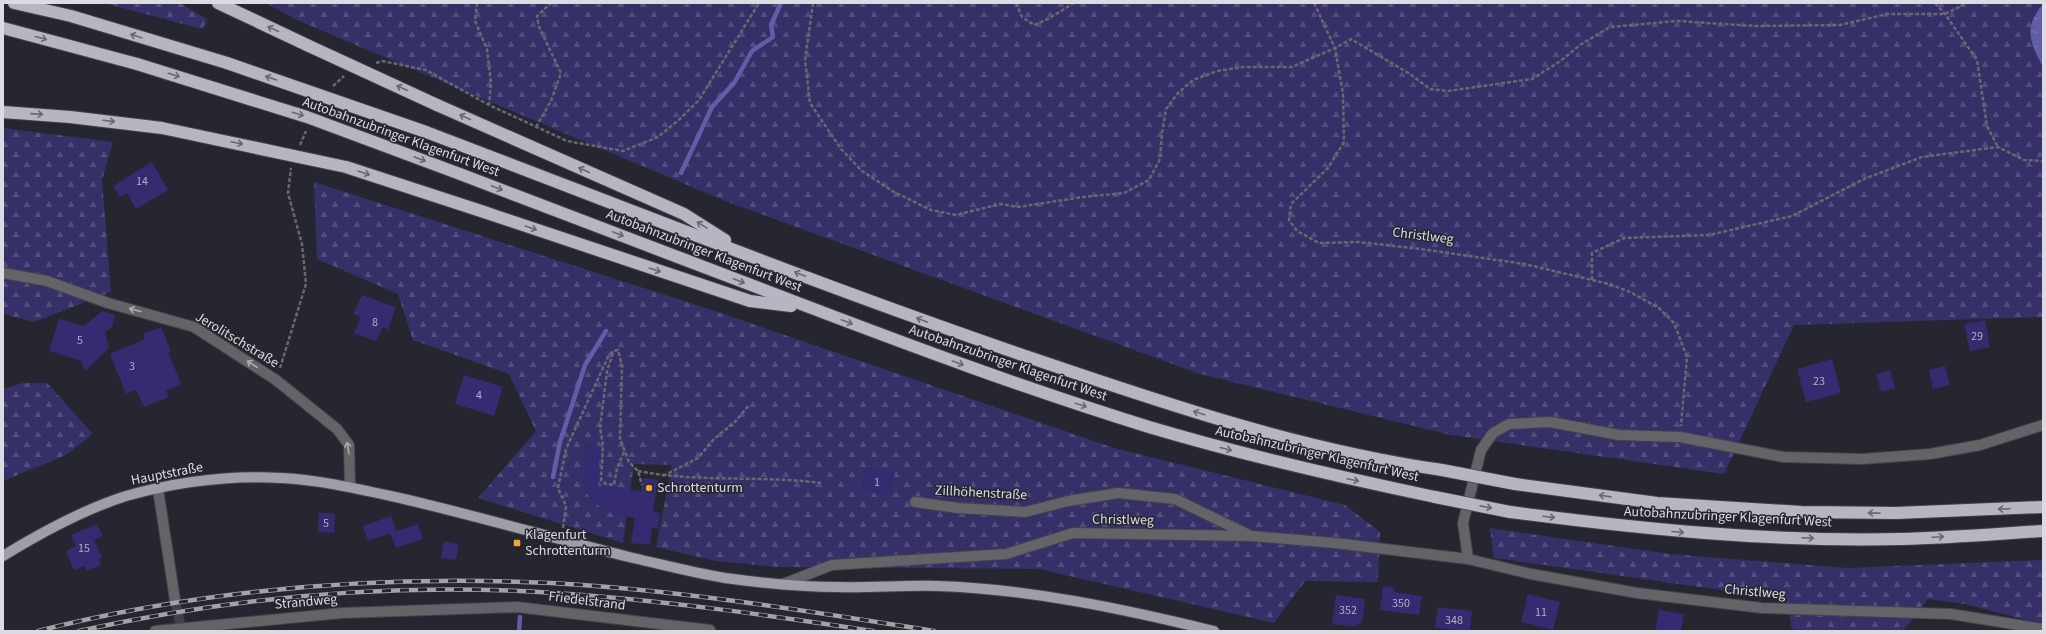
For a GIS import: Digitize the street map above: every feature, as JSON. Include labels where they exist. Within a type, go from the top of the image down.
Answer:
[{"type":"highway","name":"Autobahnzubringer Klagenfurt West","points":[[14,3],[71,16],[227,63],[426,132],[948,330],[1131,392],[1287,438],[1415,466],[1516,484],[1657,503],[1801,512],[1896,513],[2043,506]]},
{"type":"highway","points":[[218,3],[437,105],[684,214],[746,254]]},
{"type":"highway","name":"Autobahnzubringer Klagenfurt West","points":[[3,28],[136,64],[307,117],[812,308],[881,336],[1035,390],[1148,427],[1222,448],[1344,478],[1510,512],[1624,527],[1693,533],[1818,538],[1901,539],[2043,532]]},
{"type":"highway","points":[[3,112],[70,117],[162,128],[338,166],[481,211],[750,301],[812,308]]},
{"type":"main road","name":"Hauptstraße","points":[[3,556],[74,516],[126,496],[198,481],[257,477],[310,480],[350,487],[466,514],[519,530],[655,563],[722,577],[835,588],[937,586],[1004,591],[1112,608],[1214,631]]},
{"type":"street","name":"Jerolitschstraße","points":[[3,273],[47,281],[108,303],[194,327],[276,380],[337,429],[349,445],[350,487]]},
{"type":"street","points":[[1468,559],[1463,523],[1481,450],[1492,433],[1509,424],[1550,422],[1619,435],[1680,437],[1783,457],[1862,459],[1930,454],[1980,445],[2043,425]]},
{"type":"street","points":[[158,489],[176,600]]},
{"type":"street","name":"Zillhöhenstraße","points":[[915,502],[958,508],[1025,512],[1068,501],[1118,493],[1175,499],[1251,536]]},
{"type":"street","name":"Christlweg","points":[[782,584],[832,565],[1006,554],[1073,534],[1251,536],[1334,543],[1468,559],[1531,574],[1637,593],[1755,607],[1951,614],[2043,629]]},
{"type":"street","name":"Friedelstrand","points":[[460,609],[517,607],[710,630]]},
{"type":"street","name":"Strandweg","points":[[155,631],[342,613],[460,609]]},
{"type":"path","points":[[476,3],[475,21],[486,48],[491,82],[489,104]]},
{"type":"path","points":[[536,126],[551,101],[561,73],[540,28],[537,16],[551,3]]},
{"type":"path","points":[[375,64],[382,61],[426,70],[489,104],[568,141],[623,151],[658,137],[681,118],[699,100],[759,3]]},
{"type":"path","points":[[813,3],[805,60],[810,103],[837,143],[862,171],[894,192],[931,210],[956,215],[1000,204],[1018,207],[1083,197],[1124,193],[1149,180],[1160,159],[1166,110],[1178,93],[1193,80],[1217,71],[1243,67],[1292,67],[1335,48],[1351,39],[1410,74],[1430,89],[1448,91],[1532,79],[1559,62],[1580,45],[1610,27],[1677,21],[1755,26],[1840,26],[1886,14],[1945,14],[1967,3]]},
{"type":"path","points":[[1016,3],[1022,18],[1034,25],[1048,19],[1074,3]]},
{"type":"path","name":"Christlweg","points":[[1314,3],[1335,48],[1343,94],[1344,142],[1328,168],[1291,204],[1289,220],[1297,231],[1319,243],[1358,242],[1421,249],[1524,264],[1592,280],[1630,292],[1659,308],[1674,323],[1687,357],[1680,437]]},
{"type":"path","points":[[1935,3],[1945,14],[1977,60],[1987,126],[1998,147]]},
{"type":"path","points":[[330,88],[340,78],[347,75]]},
{"type":"path","points":[[299,147],[308,127]]},
{"type":"path","points":[[1592,280],[1592,253],[1624,238],[1709,234],[1792,216],[1864,179],[1922,157],[1998,147],[2024,160],[2043,161]]},
{"type":"path","points":[[276,380],[284,359],[306,284],[302,244],[288,193],[289,173],[292,167]]},
{"type":"path","points":[[561,539],[566,506],[558,488],[566,449],[608,357],[613,351],[618,350],[622,366],[620,439],[629,462],[638,471],[642,486]]},
{"type":"path","points":[[613,351],[607,371],[600,428],[603,446],[601,480],[606,484],[614,485],[617,468],[625,451]]},
{"type":"path","points":[[663,476],[698,458],[714,439],[735,422],[749,405]]},
{"type":"path","points":[[638,471],[663,476],[706,479],[787,479],[821,483]]},
{"type":"green space","points":[[104,3],[180,3],[208,20],[202,29]]},
{"type":"green space","points":[[266,3],[2043,3],[2034,20],[2031,35],[2035,50],[2043,67],[2043,317],[1794,325],[1724,474],[1451,435],[1200,374],[725,201],[299,21]]},
{"type":"green space","points":[[3,128],[113,142],[102,180],[111,292],[34,322],[3,314]]},
{"type":"green space","points":[[314,182],[715,311],[1114,448],[1345,505],[1380,532],[1378,582],[1305,581],[1274,623],[1039,569],[778,567],[716,561],[656,547],[672,465],[634,464],[623,543],[478,498],[536,431],[509,374],[413,340],[398,294],[317,259]]},
{"type":"green space","points":[[23,383],[47,383],[93,434],[66,455],[3,481],[3,389]]},
{"type":"green space","points":[[1490,528],[1670,554],[1848,568],[2043,560],[2043,624],[1965,604],[1928,599],[1903,631],[1807,631],[1792,629],[1786,599],[1494,558]]},
{"type":"water","points":[[2043,4],[2043,67],[2032,43],[2031,28],[2037,12]]},
{"type":"building","points":[[152,162],[168,190],[136,209],[127,193],[120,197],[113,186]]},
{"type":"building","points":[[362,295],[396,307],[388,330],[383,327],[376,341],[354,333],[361,317],[353,314]]},
{"type":"building","points":[[102,311],[115,315],[112,327],[105,332],[109,348],[85,371],[81,361],[49,351],[59,319],[84,326]]},
{"type":"building","points":[[1985,320],[1990,347],[1970,351],[1964,324]]},
{"type":"building","points":[[161,327],[171,351],[168,352],[181,384],[166,391],[169,397],[144,407],[136,390],[126,394],[110,354],[145,339],[143,334]]},
{"type":"building","points":[[1832,359],[1841,393],[1806,402],[1797,369]]},
{"type":"building","points":[[1945,366],[1950,385],[1933,389],[1929,370]]},
{"type":"building","points":[[1890,370],[1895,388],[1881,392],[1876,374]]},
{"type":"building","points":[[464,375],[503,387],[494,416],[455,404]]},
{"type":"building","points":[[585,444],[600,446],[598,486],[641,491],[643,478],[658,480],[653,512],[660,513],[658,529],[652,528],[650,545],[631,543],[635,518],[611,513],[591,501],[583,486]]},
{"type":"building","points":[[864,467],[895,472],[891,496],[860,491]]},
{"type":"building","points":[[319,513],[335,514],[334,533],[318,532]]},
{"type":"building","points":[[391,516],[396,531],[368,541],[363,526]]},
{"type":"building","points":[[97,524],[103,536],[94,540],[102,558],[99,559],[101,565],[87,571],[84,566],[74,570],[66,551],[76,546],[71,535]]},
{"type":"building","points":[[418,524],[423,539],[396,548],[390,533]]},
{"type":"building","points":[[444,541],[459,544],[456,560],[441,558]]},
{"type":"building","points":[[1383,586],[1395,588],[1394,592],[1422,596],[1419,615],[1380,610]]},
{"type":"building","points":[[1528,594],[1560,602],[1553,630],[1521,622]]},
{"type":"building","points":[[1336,595],[1365,599],[1362,622],[1354,627],[1332,624]]},
{"type":"building","points":[[1438,607],[1472,611],[1470,631],[1435,628]]},
{"type":"building","points":[[1659,610],[1684,614],[1681,631],[1655,631]]},
{"type":"waterway","points":[[681,173],[712,107],[734,83],[752,51],[773,37],[771,25],[781,3]]},
{"type":"waterway","points":[[553,477],[560,442],[585,365],[606,331]]},
{"type":"waterway","points":[[519,631],[520,617]]},
{"type":"tunnel","points":[[175,600],[181,628]]},
{"type":"railway","points":[[38,631],[164,605],[228,595],[293,588],[422,581],[486,581],[599,586],[743,602],[934,631]]},
{"type":"railway","points":[[79,631],[137,619],[255,601],[375,591],[434,590],[494,590],[594,596],[754,614],[873,631]]},
{"type":"place","name":"Schrottenturm","points":[[649,488]]},
{"type":"place","name":"Klagenfurt Schrottenturm","points":[[517,543]]}]
